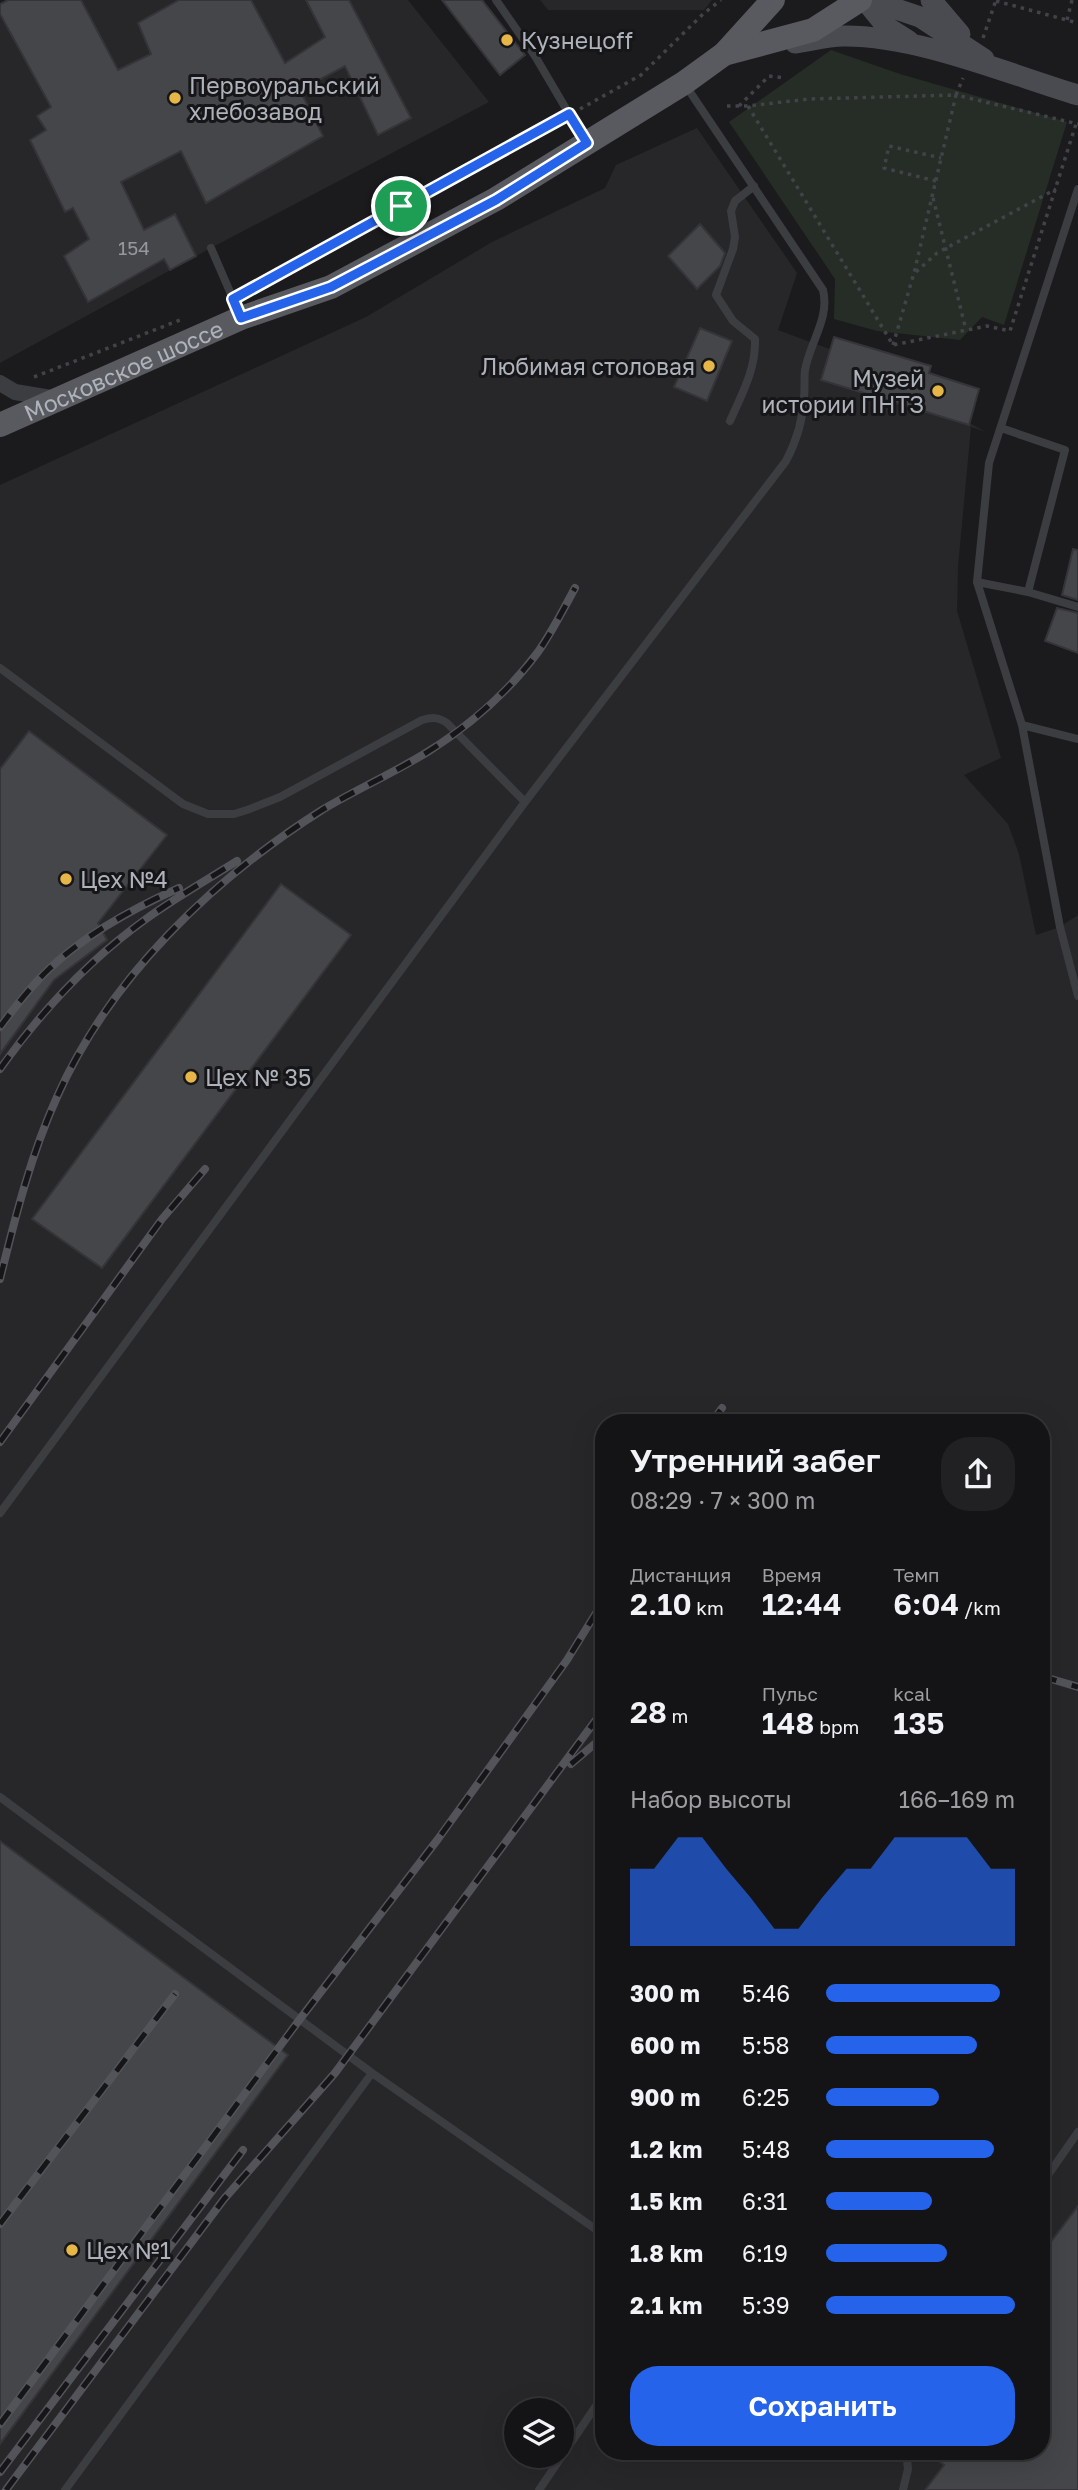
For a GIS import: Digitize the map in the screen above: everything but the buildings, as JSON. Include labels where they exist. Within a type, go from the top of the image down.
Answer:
[{"type":"main road","points":[[724,54],[773,0]]},
{"type":"main road","points":[[724,54],[813,30],[865,0],[920,17],[973,57],[1003,72],[1078,95]]},
{"type":"main road","points":[[865,0],[887,27],[916,45]]},
{"type":"main road","points":[[931,0],[973,57]]},
{"type":"main road","points":[[724,54],[842,36],[875,38],[973,57]]},
{"type":"main road","name":"Московское шоссе","points":[[0,425],[59,399],[237,309],[331,287],[496,200],[684,83],[724,54]]},
{"type":"street","points":[[4,385],[15,391],[59,399]]},
{"type":"lane","points":[[496,0],[535,56],[587,143]]},
{"type":"lane","points":[[0,1513],[525,802],[786,461],[796,441],[802,423],[806,369],[824,313],[825,301],[817,279],[684,83]]},
{"type":"lane","points":[[730,421],[752,371],[755,339],[733,321],[716,295],[733,248],[735,237],[731,211],[734,201],[754,186]]},
{"type":"lane","points":[[1078,189],[989,463],[977,582],[1022,726],[1060,927],[1078,996]]},
{"type":"lane","points":[[211,248],[237,309]]},
{"type":"lane","points":[[1001,428],[1065,450],[1028,592]]},
{"type":"lane","points":[[977,582],[1028,592],[1078,607]]},
{"type":"lane","points":[[0,668],[183,804],[208,814],[234,814],[280,797],[422,720],[438,718],[447,723],[525,802]]},
{"type":"lane","points":[[1022,726],[1078,739]]},
{"type":"lane","points":[[0,1797],[372,2073],[595,2229]]},
{"type":"lane","points":[[65,2490],[372,2073]]},
{"type":"lane","points":[[1050,2172],[1078,2132]]},
{"type":"lane","points":[[539,2490],[595,2407]]},
{"type":"lane","points":[[903,2490],[908,2469],[907,2460]]},
{"type":"path","points":[[237,309],[640,75],[721,0]]},
{"type":"path","points":[[893,345],[914,273],[956,95],[996,0],[1078,23]]},
{"type":"path","points":[[1067,20],[1072,0]]},
{"type":"path","points":[[739,106],[769,76],[786,78]]},
{"type":"path","points":[[727,106],[809,99],[956,95],[1077,124],[1010,331],[987,326],[893,345]]},
{"type":"path","points":[[748,106],[893,345]]},
{"type":"path","points":[[936,181],[884,168],[889,146],[941,158]]},
{"type":"path","points":[[914,273],[945,248],[1056,189]]},
{"type":"path","points":[[932,196],[966,330]]},
{"type":"path","points":[[4,385],[183,318]]},
{"type":"shaded area","name":"Первоуральский хлебозавод","points":[[8,0],[408,0],[489,102],[0,363],[0,4]]},
{"type":"shaded area","points":[[540,0],[712,0],[704,10],[548,10]]},
{"type":"shaded area","points":[[831,50],[900,74],[1067,122],[1004,325],[982,317],[960,340],[877,331],[834,319],[835,279],[729,122]]},
{"type":"shaded area","points":[[697,128],[797,273],[778,330],[843,354],[986,432],[971,427],[958,567],[957,611],[1001,758],[964,775],[1008,824],[1019,854],[1036,935],[1060,927],[1078,915],[1078,2490],[0,2490],[0,485],[366,317],[492,242],[605,188],[616,165]]},
{"type":"railway","points":[[0,1279],[31,1164],[57,1097],[79,1053],[105,1011],[135,972],[168,934],[204,899],[281,837],[322,810],[429,751],[488,706],[538,652],[575,588]]},
{"type":"railway","points":[[0,1069],[49,1007],[105,951],[157,911],[237,861]]},
{"type":"railway","points":[[0,1027],[23,997],[63,956],[128,913],[179,888]]},
{"type":"railway","points":[[0,1442],[162,1219],[205,1169]]},
{"type":"railway","points":[[718,1414],[722,1408]]},
{"type":"railway","points":[[0,2424],[300,2019],[438,1839],[567,1660],[595,1615]]},
{"type":"railway","points":[[1050,1679],[1078,1687]]},
{"type":"railway","points":[[6,2490],[224,2199],[335,2073],[595,1721]]},
{"type":"railway","points":[[571,1764],[595,1744]]},
{"type":"railway","points":[[0,2224],[175,1994]]},
{"type":"railway","points":[[0,2472],[243,2150]]},
{"type":"place","name":"Кузнецoff","points":[[507,40]]},
{"type":"place","name":"Первоуральский хлебозавод","points":[[175,98]]},
{"type":"place","name":"Любимая столовая","points":[[709,366]]},
{"type":"place","name":"Музей истории ПНТЗ","points":[[938,391]]},
{"type":"place","name":"Цех №4","points":[[66,879]]},
{"type":"place","name":"Цех № 35","points":[[191,1077]]},
{"type":"place","name":"Цех №1","points":[[72,2250]]},
{"type":"route","points":[[569,114],[587,143],[496,200],[331,287],[241,318],[233,299],[401,206],[569,114]]}]
